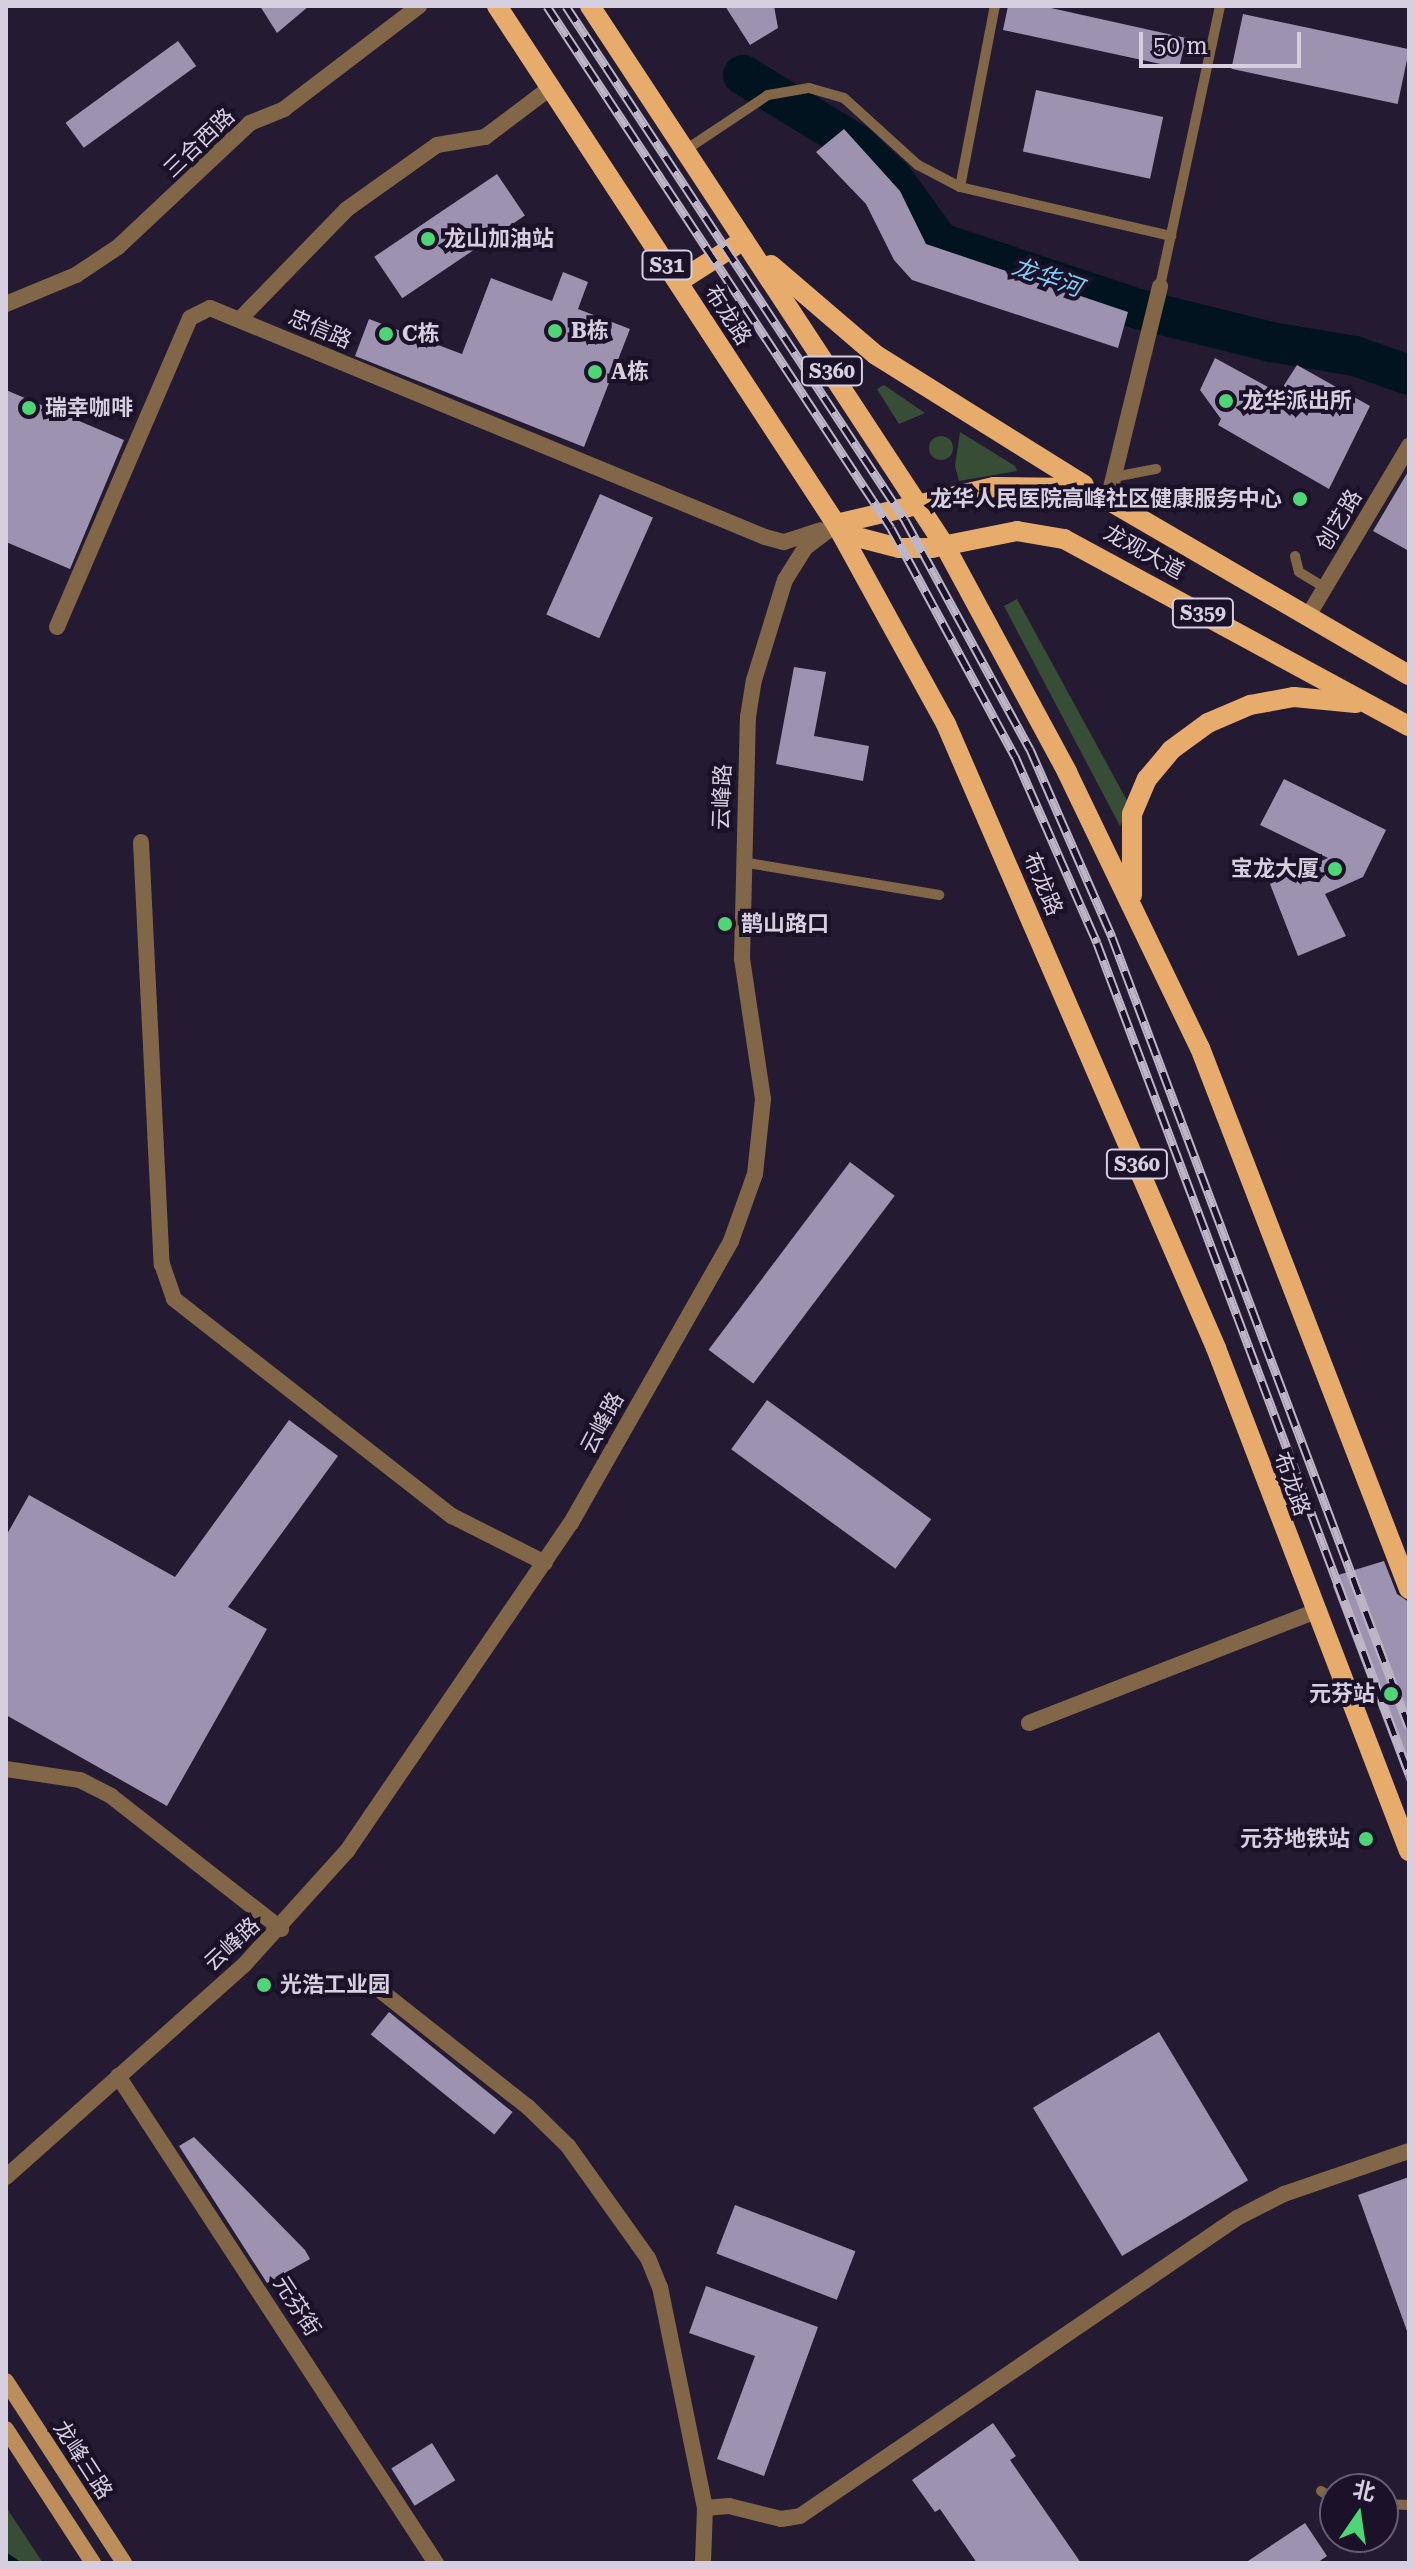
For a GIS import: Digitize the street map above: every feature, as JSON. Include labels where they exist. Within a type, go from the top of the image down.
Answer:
[{"type":"main road","name":"布龙路","points":[[497,6],[836,524],[946,724],[1216,1348],[1314,1612],[1409,1851]]},
{"type":"main road","points":[[590,6],[744,240],[876,355],[1108,500]]},
{"type":"main road","points":[[678,282],[744,240]]},
{"type":"main road","name":"S360","points":[[744,240],[945,546],[1132,903],[1200,1048],[1409,1589]]},
{"type":"main road","name":"龙观大道","points":[[836,524],[918,503],[1036,484],[1108,500],[1409,675]]},
{"type":"main road","name":"龙观大道","points":[[836,524],[881,545],[945,546],[1017,531],[1078,544],[1409,726]]},
{"type":"main road","points":[[1132,903],[1128,836],[1135,805],[1158,763],[1188,736],[1229,713],[1271,700],[1315,698],[1374,706]]},
{"type":"main road","name":"龙峰三路","points":[[6,2381],[124,2563]]},
{"type":"main road","points":[[6,2429],[93,2563]]},
{"type":"street","name":"三合西路","points":[[6,304],[76,275],[118,247],[250,123],[284,109],[419,6]]},
{"type":"street","points":[[240,319],[347,209],[437,145],[485,137],[550,88]]},
{"type":"street","points":[[1108,500],[1160,288]]},
{"type":"street","name":"忠信路","points":[[57,627],[190,318],[210,308],[774,540],[793,540],[836,524]]},
{"type":"street","name":"创艺路","points":[[1308,616],[1409,446]]},
{"type":"street","name":"云峰路","points":[[6,2177],[281,1929],[347,1851],[545,1563],[746,1210],[761,1143],[763,1099],[742,959],[742,862],[748,717],[761,653],[795,561],[836,524]]},
{"type":"street","points":[[141,842],[162,1264],[174,1299],[452,1516],[545,1563]]},
{"type":"street","points":[[1029,1723],[1314,1612]]},
{"type":"street","points":[[6,1769],[80,1780],[111,1796],[281,1929]]},
{"type":"street","points":[[367,1980],[528,2107],[568,2146],[641,2246],[660,2287],[705,2508],[703,2563]]},
{"type":"street","name":"元芬街","points":[[118,2076],[436,2563]]},
{"type":"street","points":[[705,2508],[729,2506],[781,2519],[800,2516],[1237,2218],[1284,2194],[1409,2151]]},
{"type":"lane","points":[[960,187],[995,6]]},
{"type":"lane","points":[[1160,288],[1220,6]]},
{"type":"lane","points":[[684,151],[742,111],[786,88],[835,94],[918,165],[960,187],[1171,236]]},
{"type":"lane","points":[[1114,477],[1156,469]]},
{"type":"lane","points":[[1295,556],[1299,572],[1324,587]]},
{"type":"lane","points":[[742,862],[939,895]]},
{"type":"green space","points":[[884,385],[925,413],[899,424],[877,389]]},
{"type":"green space","points":[[960,432],[1015,466],[1017,471],[959,481],[955,466]]},
{"type":"green space","points":[[936,436],[946,436],[953,443],[953,453],[946,460],[936,460],[929,453],[929,443]]},
{"type":"green space","points":[[1017,599],[1130,806],[1120,826],[1004,606]]},
{"type":"green space","points":[[6,2507],[43,2563],[6,2563]]},
{"type":"building","points":[[260,6],[309,6],[277,33]]},
{"type":"building","points":[[725,6],[774,6],[778,28],[750,45]]},
{"type":"building","points":[[1008,6],[1042,6],[1186,38],[1179,68],[1003,30]]},
{"type":"building","points":[[1243,14],[1409,49],[1398,104],[1231,69]]},
{"type":"building","points":[[178,41],[196,66],[84,148],[66,123]]},
{"type":"building","points":[[1036,90],[1163,117],[1150,179],[1023,152]]},
{"type":"building","points":[[844,129],[900,191],[926,244],[1128,312],[1118,348],[912,280],[894,260],[866,204],[816,152]]},
{"type":"building","points":[[497,174],[525,215],[402,298],[374,257]]},
{"type":"building","points":[[563,272],[588,282],[578,309],[630,329],[584,447],[355,356],[369,319],[462,354],[491,278],[552,301]]},
{"type":"building","points":[[1215,358],[1279,393],[1297,365],[1370,406],[1329,489],[1218,425],[1221,419],[1200,390]]},
{"type":"building","points":[[6,390],[124,440],[70,569],[6,542]]},
{"type":"building","points":[[1409,470],[1409,551],[1373,531]]},
{"type":"building","points":[[600,494],[653,518],[599,638],[546,615]]},
{"type":"building","points":[[794,667],[826,672],[814,736],[869,746],[863,781],[776,764]]},
{"type":"building","name":"宝龙大厦","points":[[1284,779],[1386,830],[1363,877],[1325,894],[1346,936],[1298,956],[1270,884],[1328,858],[1260,825]]},
{"type":"building","points":[[850,1162],[895,1196],[753,1383],[709,1350]]},
{"type":"building","points":[[767,1400],[931,1519],[895,1569],[731,1449]]},
{"type":"building","points":[[289,1420],[338,1456],[228,1607],[267,1629],[167,1806],[6,1715],[6,1536],[29,1495],[175,1577]]},
{"type":"building","name":"元芬站","points":[[1384,1561],[1397,1594],[1409,1602],[1407,1782],[1333,1586],[1338,1575]]},
{"type":"building","points":[[389,2012],[513,2112],[494,2135],[371,2035]]},
{"type":"building","points":[[1159,2032],[1248,2180],[1122,2256],[1033,2108]]},
{"type":"building","points":[[194,2137],[305,2250],[310,2259],[267,2283],[179,2146]]},
{"type":"building","points":[[1409,2177],[1409,2330],[1407,2331],[1358,2195]]},
{"type":"building","points":[[735,2205],[855,2251],[837,2300],[716,2254]]},
{"type":"building","points":[[706,2286],[818,2327],[764,2476],[717,2459],[755,2356],[689,2333]]},
{"type":"building","points":[[993,2423],[1016,2456],[1010,2460],[1081,2563],[977,2563],[940,2509],[935,2512],[912,2480]]},
{"type":"building","points":[[432,2443],[455,2480],[415,2506],[391,2468]]},
{"type":"building","points":[[1305,2523],[1319,2544],[1319,2553],[1327,2556],[1317,2563],[1245,2563]]},
{"type":"waterway","name":"龙华河","points":[[743,75],[856,144],[894,180],[940,243],[1138,309],[1271,342],[1355,356],[1409,375]]},
{"type":"waterway","points":[[6,2556],[16,2563]]},
{"type":"railway","points":[[547,6],[891,528],[1015,756],[1097,943],[1409,1773]]},
{"type":"railway","points":[[566,6],[905,520],[1030,749],[1112,937],[1409,1727]]},
{"type":"place","name":"龙山加油站","points":[[428,239]]},
{"type":"place","name":"B栋","points":[[555,331]]},
{"type":"place","name":"C栋","points":[[386,334]]},
{"type":"place","name":"A栋","points":[[595,372]]},
{"type":"place","name":"龙华派出所","points":[[1226,401]]},
{"type":"place","name":"瑞幸咖啡","points":[[29,408]]},
{"type":"place","name":"龙华人民医院高峰社区健康服务中心","points":[[1300,499]]},
{"type":"place","name":"宝龙大厦","points":[[1335,869]]},
{"type":"place","name":"鹊山路口","points":[[725,924]]},
{"type":"place","name":"元芬站","points":[[1391,1694]]},
{"type":"place","name":"元芬地铁站","points":[[1366,1839]]},
{"type":"place","name":"光浩工业园","points":[[264,1985]]}]
